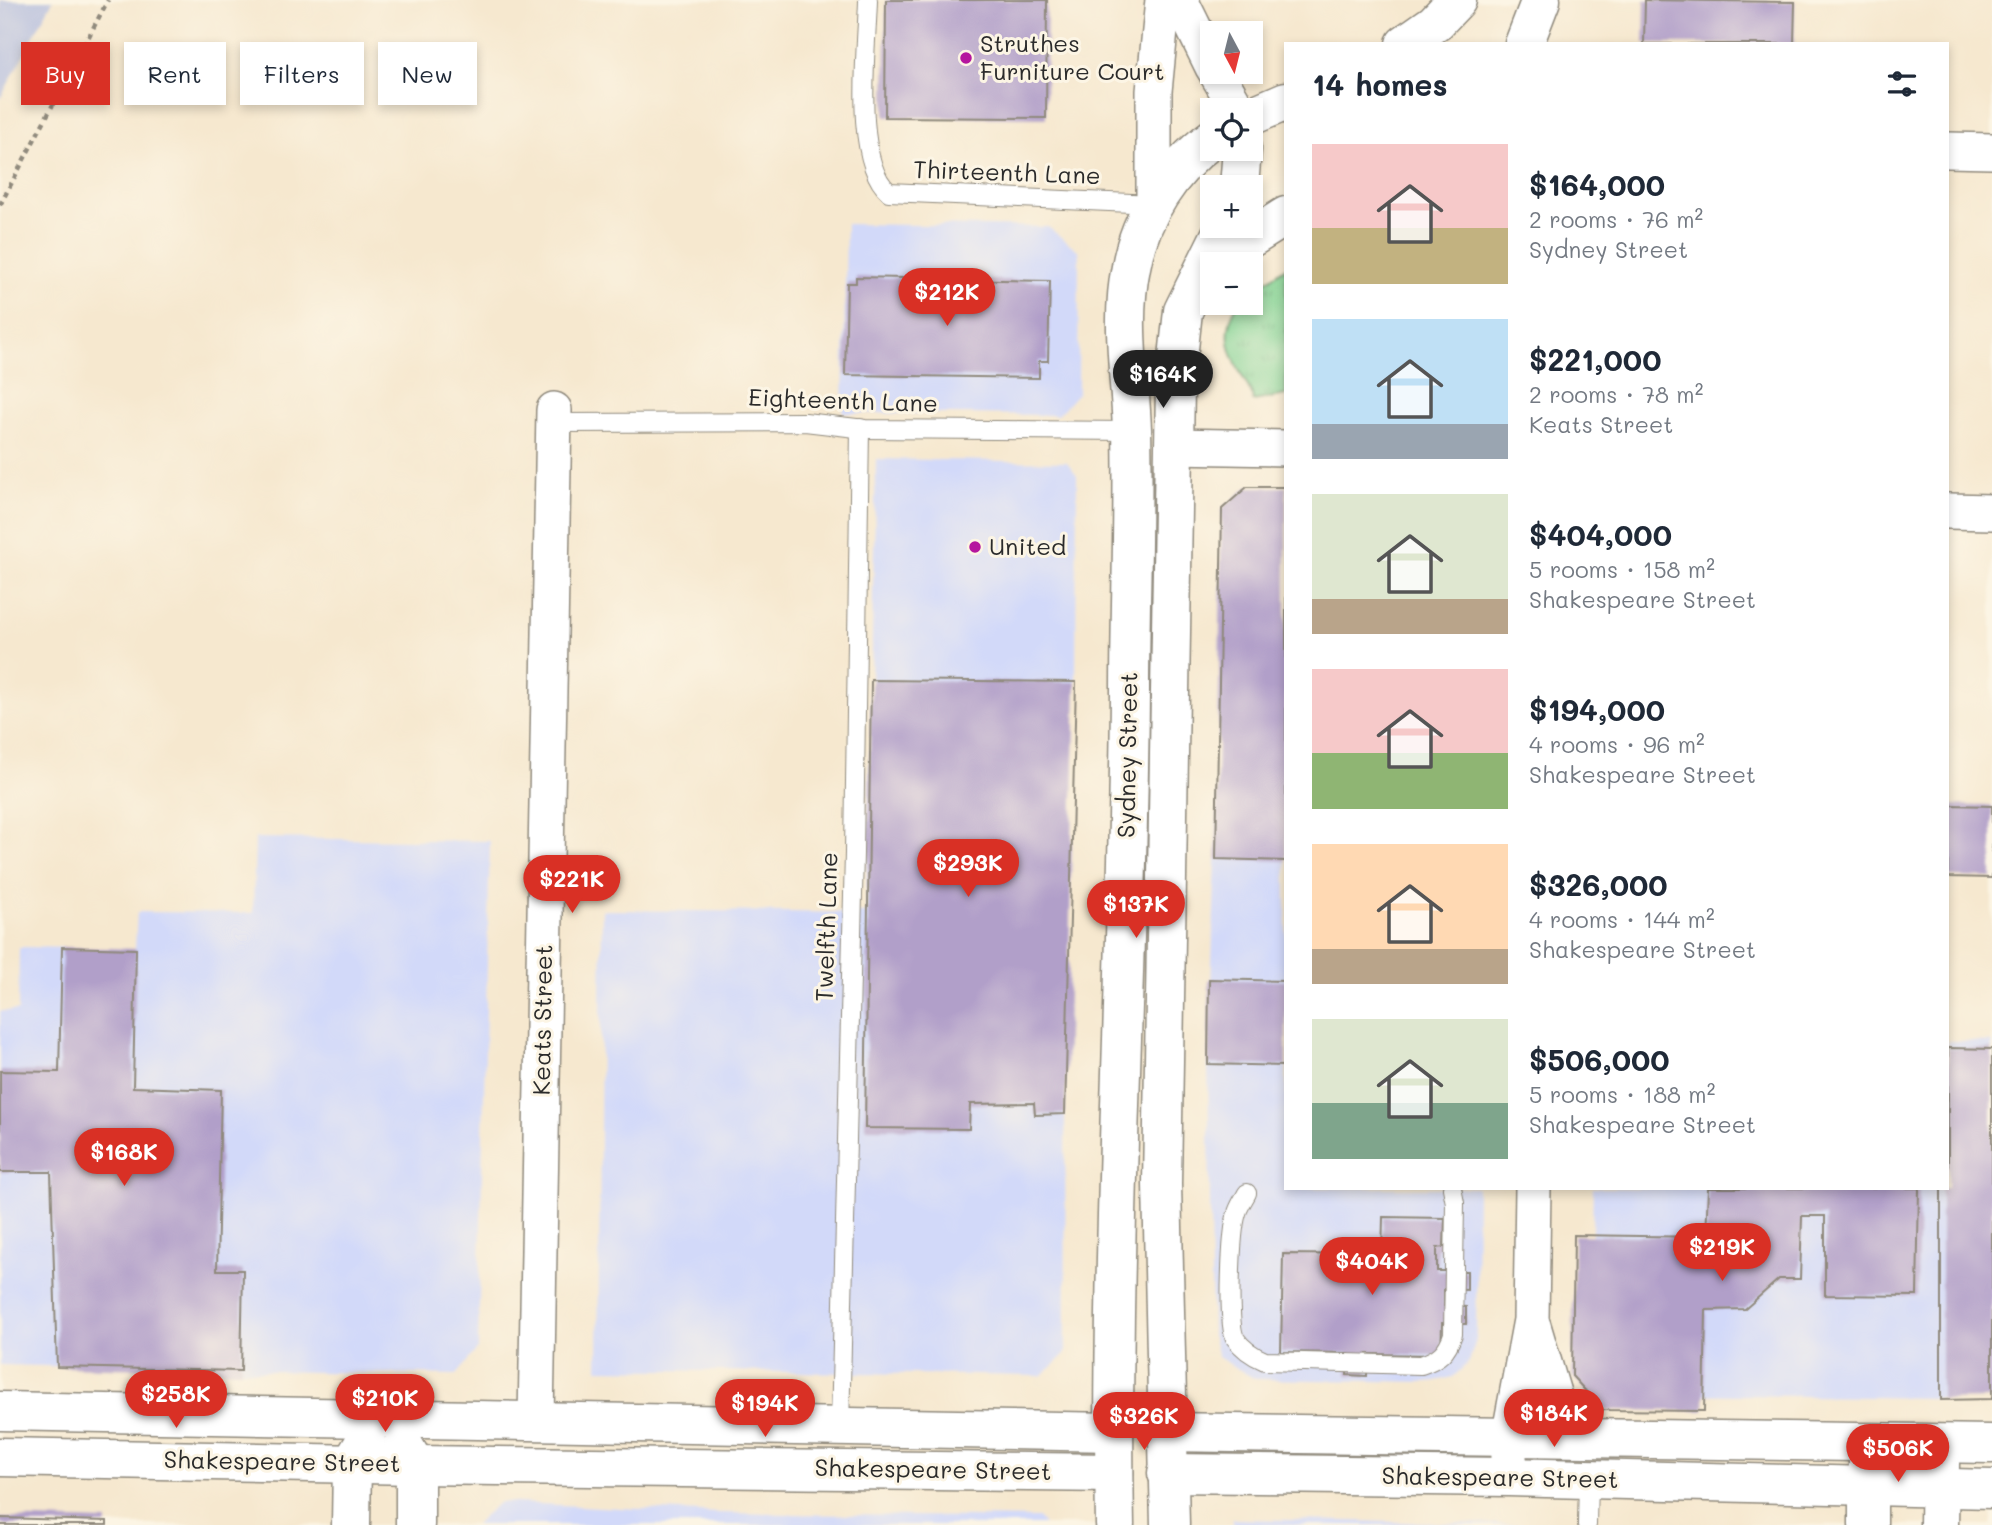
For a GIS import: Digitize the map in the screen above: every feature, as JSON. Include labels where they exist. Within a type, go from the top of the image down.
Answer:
[{"type":"street","points":[[1154,204],[1154,91],[1163,0]]},
{"type":"street","points":[[1180,0],[1200,41]]},
{"type":"street","points":[[1408,42],[1435,23],[1458,0]]},
{"type":"street","points":[[1525,42],[1541,0]]},
{"type":"street","name":"Sydney Street","points":[[1115,1525],[1114,1432],[1130,702],[1132,430],[1127,290],[1136,245],[1154,204],[1187,160],[1200,149]]},
{"type":"street","points":[[1949,150],[1992,151]]},
{"type":"street","points":[[1234,252],[1284,217]]},
{"type":"street","name":"Sydney Street","points":[[1170,1525],[1162,1127],[1174,446],[1178,339],[1183,312],[1200,287]]},
{"type":"street","name":"Keats Street","points":[[536,1420],[553,416]]},
{"type":"street","points":[[1132,430],[1174,446],[1284,449]]},
{"type":"street","points":[[1949,511],[1992,512]]},
{"type":"street","points":[[1509,1477],[1509,1438],[1531,1320],[1533,1190]]},
{"type":"street","points":[[1531,1320],[1555,1400],[1574,1438]]},
{"type":"street","name":"Shakespeare Street","points":[[0,1411],[1114,1432],[1992,1444]]},
{"type":"street","points":[[351,1525],[352,1462],[384,1418],[415,1465],[415,1525]]},
{"type":"street","points":[[1868,1442],[1868,1525]]},
{"type":"street","points":[[1939,1506],[1940,1443]]},
{"type":"street","name":"Shakespeare Street","points":[[0,1457],[415,1465],[1509,1477],[1868,1486],[1939,1506],[1992,1489]]},
{"type":"lane","name":"Thirteenth Lane","points":[[868,0],[865,141],[881,185],[889,192],[1154,204]]},
{"type":"lane","name":"Eighteenth Lane","points":[[553,416],[806,422],[860,428],[1132,430]]},
{"type":"lane","name":"Twelfth Lane","points":[[840,1426],[854,853],[860,428]]},
{"type":"lane","points":[[1247,1193],[1237,1211],[1232,1241],[1231,1327],[1242,1347],[1252,1356],[1278,1362],[1421,1365],[1437,1360],[1444,1353],[1453,1334],[1455,1203],[1452,1190]]},
{"type":"lane","points":[[1587,1525],[1588,1479]]},
{"type":"path","points":[[0,205],[108,0]]},
{"type":"shaded area","points":[[0,0],[53,0],[31,42],[21,42],[21,60],[0,99]]},
{"type":"shaded area","points":[[846,224],[1048,227],[1079,251],[1078,393],[1058,415],[843,413]]},
{"type":"shaded area","points":[[876,459],[1067,462],[1077,475],[1076,682],[1065,1114],[1066,1353],[1042,1376],[598,1369],[602,910],[866,913]]},
{"type":"shaded area","points":[[1247,487],[1284,487],[1284,1190],[1477,1190],[1476,1340],[1469,1362],[1453,1377],[1431,1382],[1255,1379],[1218,1357],[1212,1335],[1208,1064],[1216,859],[1222,509]]},
{"type":"shaded area","points":[[255,838],[490,841],[478,1348],[456,1375],[0,1365],[0,1011],[18,1011],[19,947],[135,949],[137,912],[253,913]]},
{"type":"shaded area","points":[[1949,1041],[1992,1042],[1992,1399],[1613,1393],[1589,1370],[1593,1190],[1949,1190]]},
{"type":"shaded area","points":[[499,1502],[720,1513],[1038,1518],[1044,1525],[475,1525]]},
{"type":"shaded area","points":[[1232,1519],[1548,1525],[1232,1525]]},
{"type":"green space","points":[[1284,268],[1284,395],[1253,401],[1231,350],[1229,328],[1232,316],[1263,315],[1263,283]]},
{"type":"building","name":"Struthes Furniture Court","points":[[886,0],[1047,0],[1046,118],[885,117]]},
{"type":"building","points":[[1645,0],[1795,2],[1794,42],[1644,42]]},
{"type":"building","points":[[856,277],[1050,281],[1048,361],[1039,361],[1039,378],[845,375],[847,283],[856,283]]},
{"type":"building","points":[[1247,487],[1284,487],[1284,861],[1216,859],[1222,509]]},
{"type":"building","points":[[871,680],[1076,682],[1065,1114],[1035,1115],[1034,1103],[970,1104],[969,1129],[865,1128]]},
{"type":"building","points":[[1949,805],[1992,806],[1992,878],[1949,877]]},
{"type":"building","points":[[62,947],[136,949],[133,1087],[221,1090],[217,1270],[243,1270],[241,1371],[57,1367],[51,1172],[0,1172],[0,1071],[59,1072]]},
{"type":"building","points":[[1209,979],[1284,981],[1284,1066],[1208,1064]]},
{"type":"building","points":[[1949,1048],[1992,1049],[1992,1399],[1941,1400],[1941,1190],[1949,1190]]},
{"type":"building","points":[[1708,1190],[1919,1190],[1917,1296],[1825,1295],[1825,1216],[1802,1216],[1800,1279],[1779,1279],[1745,1309],[1706,1310],[1704,1411],[1603,1410],[1572,1376],[1574,1235],[1706,1237]]},
{"type":"building","points":[[1383,1217],[1445,1218],[1444,1247],[1437,1248],[1437,1271],[1467,1271],[1467,1290],[1444,1289],[1444,1306],[1466,1307],[1466,1324],[1442,1323],[1441,1355],[1368,1354],[1367,1376],[1347,1375],[1348,1353],[1281,1352],[1283,1254],[1382,1255]]},
{"type":"building","points":[[0,1518],[107,1521],[107,1525],[0,1525]]},
{"type":"place","name":"Struthes Furniture Court","points":[[966,58]]},
{"type":"place","name":"United","points":[[975,547]]}]
